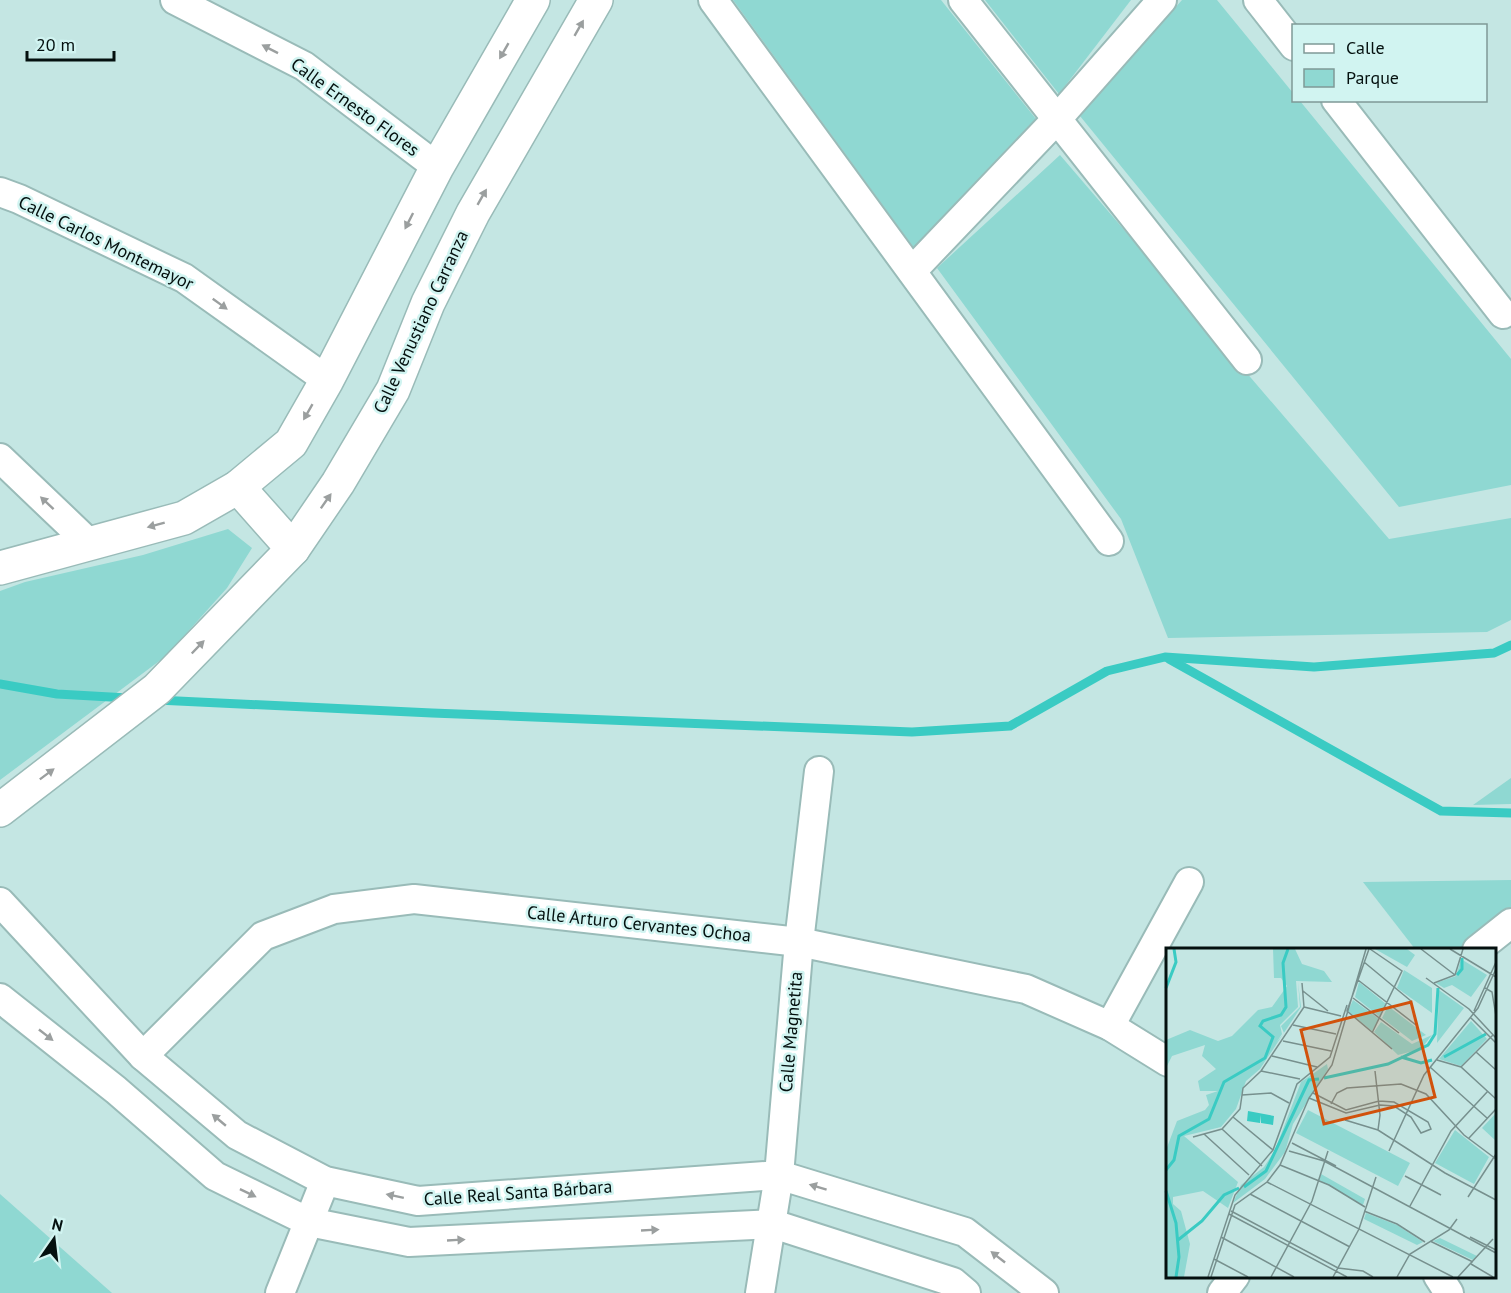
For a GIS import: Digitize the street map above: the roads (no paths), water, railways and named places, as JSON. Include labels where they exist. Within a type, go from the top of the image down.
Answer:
[{"type":"street","name":"Calle Ernesto Flores","points":[[175,0],[304,66],[437,167]]},
{"type":"street","points":[[0,568],[184,518],[238,487],[291,442],[327,380],[437,167],[533,0]]},
{"type":"street","name":"Calle Venustiano Carranza","points":[[0,810],[157,689],[293,549],[339,483],[393,390],[428,303],[473,213],[596,0]]},
{"type":"street","points":[[713,0],[1109,541]]},
{"type":"street","points":[[963,0],[1247,360]]},
{"type":"street","points":[[912,271],[1057,119],[1162,0]]},
{"type":"street","points":[[1258,0],[1292,45]]},
{"type":"street","points":[[1338,102],[1503,314]]},
{"type":"street","name":"Calle Carlos Montemayor","points":[[0,192],[184,278],[327,380]]},
{"type":"street","points":[[0,458],[89,543]]},
{"type":"street","points":[[238,487],[293,549]]},
{"type":"street","name":"Calle Magnetita","points":[[760,1293],[779,1175],[799,942],[819,771]]},
{"type":"street","points":[[1110,1026],[1189,882]]},
{"type":"street","name":"Calle Arturo Cervantes Ochoa","points":[[143,1056],[263,936],[334,909],[414,899],[799,942],[1026,989],[1110,1026],[1166,1061]]},
{"type":"street","name":"Calle Real Santa Bárbara","points":[[0,902],[143,1056],[237,1135],[325,1181],[418,1201],[779,1175],[964,1232],[1044,1293]]},
{"type":"street","points":[[1480,948],[1511,923]]},
{"type":"street","points":[[0,998],[116,1090],[214,1176],[309,1222],[409,1242],[772,1224],[953,1282],[966,1293]]},
{"type":"street","points":[[280,1293],[325,1181]]},
{"type":"street","points":[[1222,1293],[1233,1278]]},
{"type":"street","points":[[1439,1278],[1449,1293]]},
{"type":"waterway","points":[[157,700],[912,732],[1010,726],[1107,671],[1165,657],[1314,667],[1494,653],[1511,645]]},
{"type":"waterway","points":[[1169,659],[1441,811],[1511,813]]},
{"type":"waterway","points":[[0,684],[57,694],[128,698]]}]
